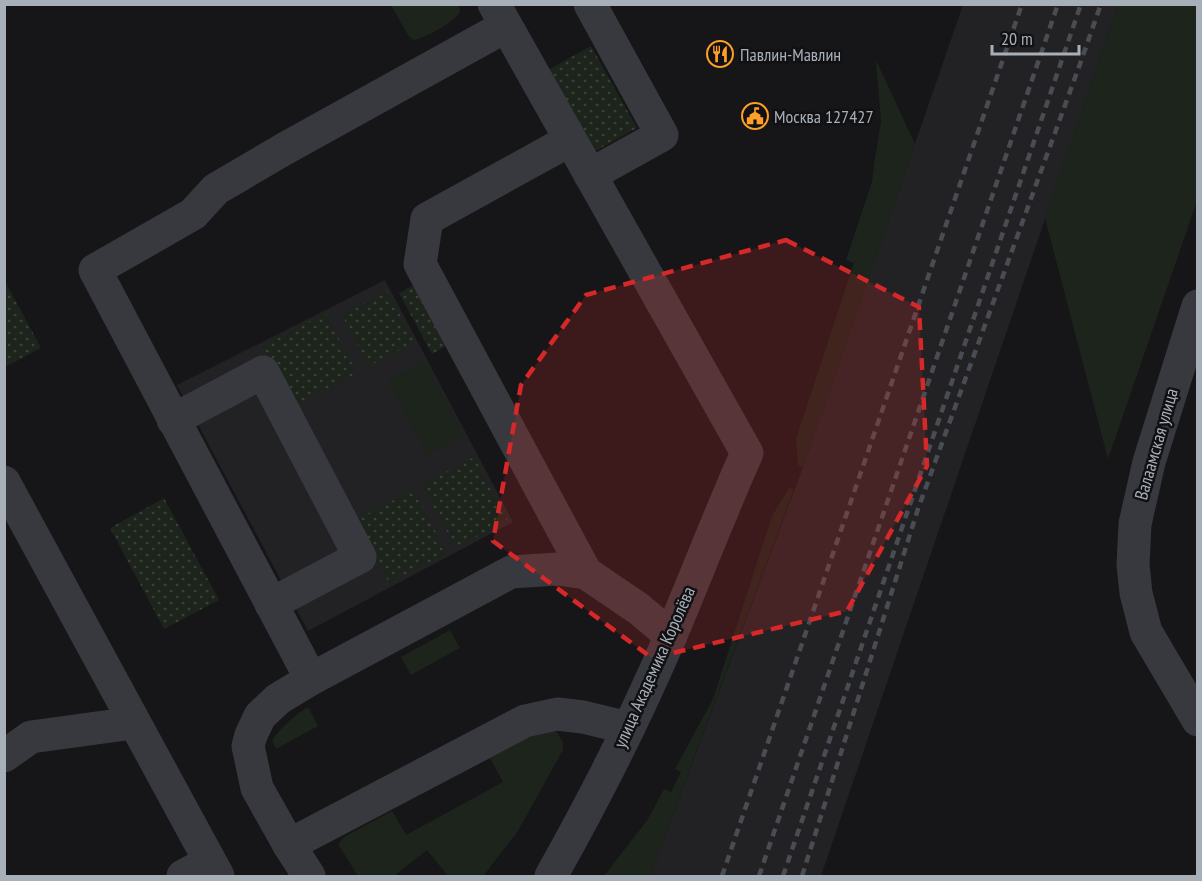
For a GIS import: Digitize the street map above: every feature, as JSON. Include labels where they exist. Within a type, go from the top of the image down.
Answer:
[{"type":"street","points":[[311,679],[95,270],[193,214],[216,189],[500,15],[590,175],[662,135],[590,4]]},
{"type":"street","points":[[570,140],[427,219],[420,264],[586,573]]},
{"type":"street","name":"улица Академика Королёва","points":[[551,876],[571,842],[628,728],[671,636],[747,453],[590,175]]},
{"type":"street","name":"Валаамская улица","points":[[1197,306],[1149,462],[1133,542],[1135,584],[1146,632],[1197,720]]},
{"type":"street","points":[[173,420],[262,372],[360,557],[325,588],[271,604]]},
{"type":"street","points":[[4,482],[133,723],[203,872]]},
{"type":"street","points":[[309,876],[257,788],[248,746],[260,716],[278,699],[511,572],[558,569],[586,573],[639,609],[671,636]]},
{"type":"street","points":[[289,845],[525,721],[557,714],[583,717],[628,728]]},
{"type":"street","points":[[4,756],[31,737],[133,723]]},
{"type":"highlighted area","points":[[786,240],[919,307],[927,466],[847,611],[652,658],[493,541],[521,385],[586,295]]},
{"type":"shaded area","points":[[391,5],[459,5],[460,12],[438,29],[413,40]]},
{"type":"shaded area","points":[[963,5],[1118,5],[821,876],[650,876],[803,467]]},
{"type":"shaded area","points":[[1118,5],[1197,5],[1197,201],[1108,459],[1045,218]]},
{"type":"shaded area","points":[[591,46],[637,128],[594,152],[548,70]]},
{"type":"shaded area","points":[[876,60],[915,144],[803,467],[798,465],[796,439],[854,263],[846,260],[872,182],[881,122]]},
{"type":"shaded area","points":[[385,280],[513,522],[308,631],[177,385]]},
{"type":"shaded area","points":[[421,281],[453,342],[432,354],[399,293]]},
{"type":"shaded area","points":[[6,283],[41,348],[5,367],[4,284]]},
{"type":"shaded area","points":[[387,291],[415,342],[369,366],[342,315]]},
{"type":"shaded area","points":[[325,313],[357,373],[294,406],[263,346]]},
{"type":"shaded area","points":[[424,361],[464,435],[427,455],[388,381]]},
{"type":"shaded area","points":[[474,457],[507,520],[456,548],[422,485]]},
{"type":"shaded area","points":[[789,488],[794,489],[650,876],[604,876],[648,819],[664,789],[671,792],[681,772],[675,769],[713,699],[772,516]]},
{"type":"shaded area","points":[[413,490],[447,553],[389,583],[356,520]]},
{"type":"shaded area","points":[[164,498],[219,600],[164,629],[110,528]]},
{"type":"shaded area","points":[[450,630],[460,648],[411,675],[401,657]]},
{"type":"shaded area","points":[[308,707],[318,726],[276,749],[272,740],[288,722]]},
{"type":"shaded area","points":[[556,731],[563,742],[563,750],[518,831],[483,876],[448,876],[427,850],[394,876],[358,876],[338,844],[344,837],[392,811],[406,835],[503,782],[490,758],[530,737]]},
{"type":"railway","points":[[722,876],[1022,4]]},
{"type":"railway","points":[[759,876],[1058,4]]},
{"type":"railway","points":[[783,876],[1081,4]]},
{"type":"railway","points":[[802,876],[918,509],[1101,4]]},
{"type":"place","name":"Павлин-Мавлин","points":[[720,54]]},
{"type":"place","name":"Москва 127427","points":[[755,116]]}]
